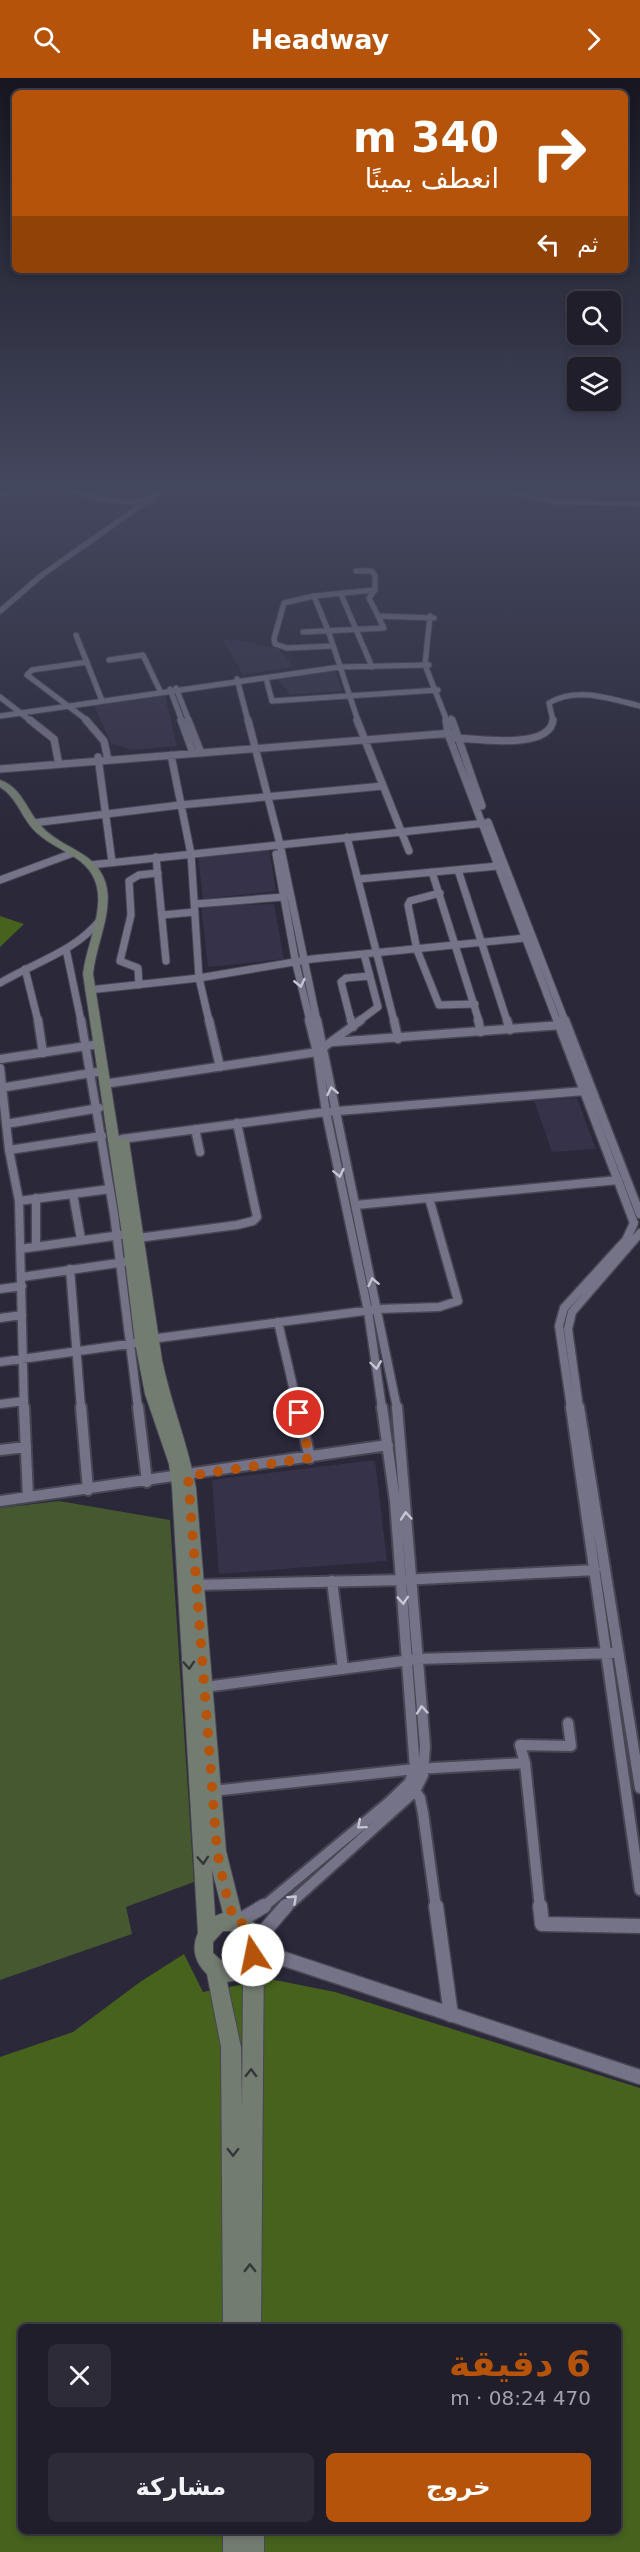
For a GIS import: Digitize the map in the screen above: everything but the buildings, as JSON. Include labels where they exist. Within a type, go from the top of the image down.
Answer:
[{"type":"street","points":[[284,604],[274,642],[282,647],[333,646]]},
{"type":"street","points":[[318,604],[330,632],[364,738],[409,851]]},
{"type":"street","points":[[346,604],[372,667]]},
{"type":"street","points":[[303,633],[384,628],[373,604]]},
{"type":"street","points":[[379,616],[430,616],[428,665],[525,938],[563,1025],[584,1091],[633,1217],[633,1229],[626,1240],[569,1300],[559,1326],[595,1570],[614,1652],[640,1788]]},
{"type":"street","points":[[76,635],[101,698]]},
{"type":"street","points":[[109,660],[144,655],[161,692]]},
{"type":"street","points":[[87,662],[45,667],[29,672],[27,675],[67,705],[99,734],[104,741],[108,758]]},
{"type":"street","points":[[0,714],[340,666],[428,665]]},
{"type":"street","points":[[235,681],[305,961],[320,1050],[326,1112],[368,1311],[406,1580]]},
{"type":"street","points":[[267,682],[272,701],[437,690]]},
{"type":"street","points":[[174,690],[200,751]]},
{"type":"street","points":[[174,690],[192,751]]},
{"type":"street","points":[[67,705],[101,698],[161,692]]},
{"type":"street","points":[[0,767],[452,732],[519,740],[545,734],[552,728],[554,722],[549,703],[561,696],[589,696],[640,706]]},
{"type":"street","points":[[1,699],[54,739],[58,760]]},
{"type":"street","points":[[108,758],[171,755],[192,751]]},
{"type":"street","points":[[171,755],[190,852],[199,978],[220,1067]]},
{"type":"street","points":[[0,767],[58,760],[98,759]]},
{"type":"street","points":[[98,759],[105,814],[101,884],[105,903],[103,916],[90,953],[88,974],[94,990],[103,1078],[130,1235],[126,1262],[152,1394],[182,1476],[197,1585],[221,1873],[237,1921],[250,1930],[254,1949],[250,2324]]},
{"type":"street","points":[[0,775],[23,793],[39,830],[73,854],[103,862],[190,852]]},
{"type":"street","points":[[0,783],[17,796],[37,823],[103,862],[484,821]]},
{"type":"street","points":[[37,823],[180,805],[382,786]]},
{"type":"street","points":[[277,843],[400,830]]},
{"type":"street","points":[[347,837],[378,952],[398,1039]]},
{"type":"street","points":[[215,1970],[222,1973],[237,1972],[243,1968],[254,1949],[290,1902],[412,1787],[419,1769],[397,1404],[337,1112],[296,964],[277,843]]},
{"type":"street","points":[[0,880],[73,854]]},
{"type":"street","points":[[156,857],[166,961]]},
{"type":"street","points":[[93,1045],[97,954],[110,920],[112,902],[103,862]]},
{"type":"street","points":[[359,879],[501,868]]},
{"type":"street","points":[[501,868],[640,1214]]},
{"type":"street","points":[[458,870],[510,1030]]},
{"type":"street","points":[[432,872],[475,1004],[481,1032]]},
{"type":"street","points":[[140,985],[138,969],[120,961],[133,912],[134,901],[129,881],[139,875],[158,873]]},
{"type":"street","points":[[440,893],[410,901],[408,905],[417,950],[439,1005],[475,1004]]},
{"type":"street","points":[[195,904],[284,897]]},
{"type":"street","points":[[162,915],[195,912]]},
{"type":"street","points":[[0,983],[66,949],[92,930],[103,916]]},
{"type":"street","points":[[94,990],[199,978],[378,952],[525,938]]},
{"type":"street","points":[[66,949],[122,1138],[141,1342],[147,1482]]},
{"type":"street","points":[[1,1088],[220,1067],[320,1050],[334,1042],[378,1007],[364,954]]},
{"type":"street","points":[[26,969],[36,1006],[43,1053]]},
{"type":"street","points":[[353,1027],[341,982],[345,979],[370,976]]},
{"type":"street","points":[[334,1042],[563,1025]]},
{"type":"street","points":[[0,1059],[93,1045]]},
{"type":"street","points":[[0,1068],[9,1150],[19,1201],[22,1359],[28,1497]]},
{"type":"street","points":[[103,1078],[99,1108],[110,1189],[130,1235]]},
{"type":"street","points":[[122,1138],[326,1112],[584,1091]]},
{"type":"street","points":[[6,1124],[99,1108]]},
{"type":"street","points":[[20,1249],[81,1239],[237,1225],[253,1221],[257,1217],[237,1123]]},
{"type":"street","points":[[195,1129],[200,1152]]},
{"type":"street","points":[[9,1150],[102,1136]]},
{"type":"street","points":[[356,1205],[618,1180]]},
{"type":"street","points":[[19,1201],[110,1189]]},
{"type":"street","points":[[74,1194],[81,1239]]},
{"type":"street","points":[[36,1198],[36,1245]]},
{"type":"street","points":[[0,1362],[278,1322],[379,1309],[439,1306],[458,1301],[429,1198]]},
{"type":"street","points":[[640,1233],[577,1304],[569,1320],[568,1329],[614,1652],[640,1890]]},
{"type":"street","points":[[0,1289],[70,1269],[126,1262]]},
{"type":"street","points":[[70,1269],[88,1490]]},
{"type":"street","points":[[0,1318],[22,1315]]},
{"type":"street","points":[[278,1322],[310,1458]]},
{"type":"street","points":[[0,1404],[24,1401]]},
{"type":"street","points":[[0,1501],[147,1482],[388,1446]]},
{"type":"street","points":[[0,1450],[26,1447]]},
{"type":"street","points":[[182,1476],[207,1935],[206,1958],[215,1970],[231,2047],[234,2324]]},
{"type":"street","points":[[197,1585],[406,1580],[595,1570]]},
{"type":"street","points":[[332,1581],[344,1669]]},
{"type":"street","points":[[205,1687],[412,1660],[614,1652]]},
{"type":"street","points":[[568,1723],[571,1746],[520,1745],[525,1763],[542,1924],[640,1926]]},
{"type":"street","points":[[213,1791],[419,1769],[525,1763]]},
{"type":"street","points":[[207,1935],[219,1923],[237,1921],[266,1905],[412,1787]]},
{"type":"street","points":[[412,1787],[423,1813],[451,2015]]},
{"type":"street","points":[[254,1949],[640,2077]]},
{"type":"street","points":[[235,2534],[235,2552]]},
{"type":"street","points":[[252,2534],[252,2552]]},
{"type":"shaded area","points":[[234,639],[279,649],[294,667],[243,675],[223,640]]},
{"type":"shaded area","points":[[336,671],[342,691],[290,695],[277,679]]},
{"type":"shaded area","points":[[157,695],[165,696],[177,746],[132,750],[111,743],[93,704]]},
{"type":"shaded area","points":[[269,849],[276,891],[203,899],[198,857]]},
{"type":"shaded area","points":[[274,904],[284,959],[208,967],[201,906]]},
{"type":"shaded area","points":[[577,1098],[596,1149],[552,1152],[534,1101]]},
{"type":"shaded area","points":[[375,1460],[387,1561],[219,1574],[212,1480]]},
{"type":"green space","points":[[0,916],[24,924],[0,947]]},
{"type":"green space","points":[[59,1501],[170,1520],[194,1882],[126,1907],[132,1934],[0,1980],[0,1508]]},
{"type":"green space","points":[[184,1954],[203,1992],[270,1979],[335,1992],[640,2088],[640,2552],[0,2552],[0,2057],[73,2032],[140,1982]]},
{"type":"route","points":[[253,1955],[254,1943],[250,1930],[239,1921],[234,1920],[217,1851],[188,1476],[310,1458],[299,1413]]}]
